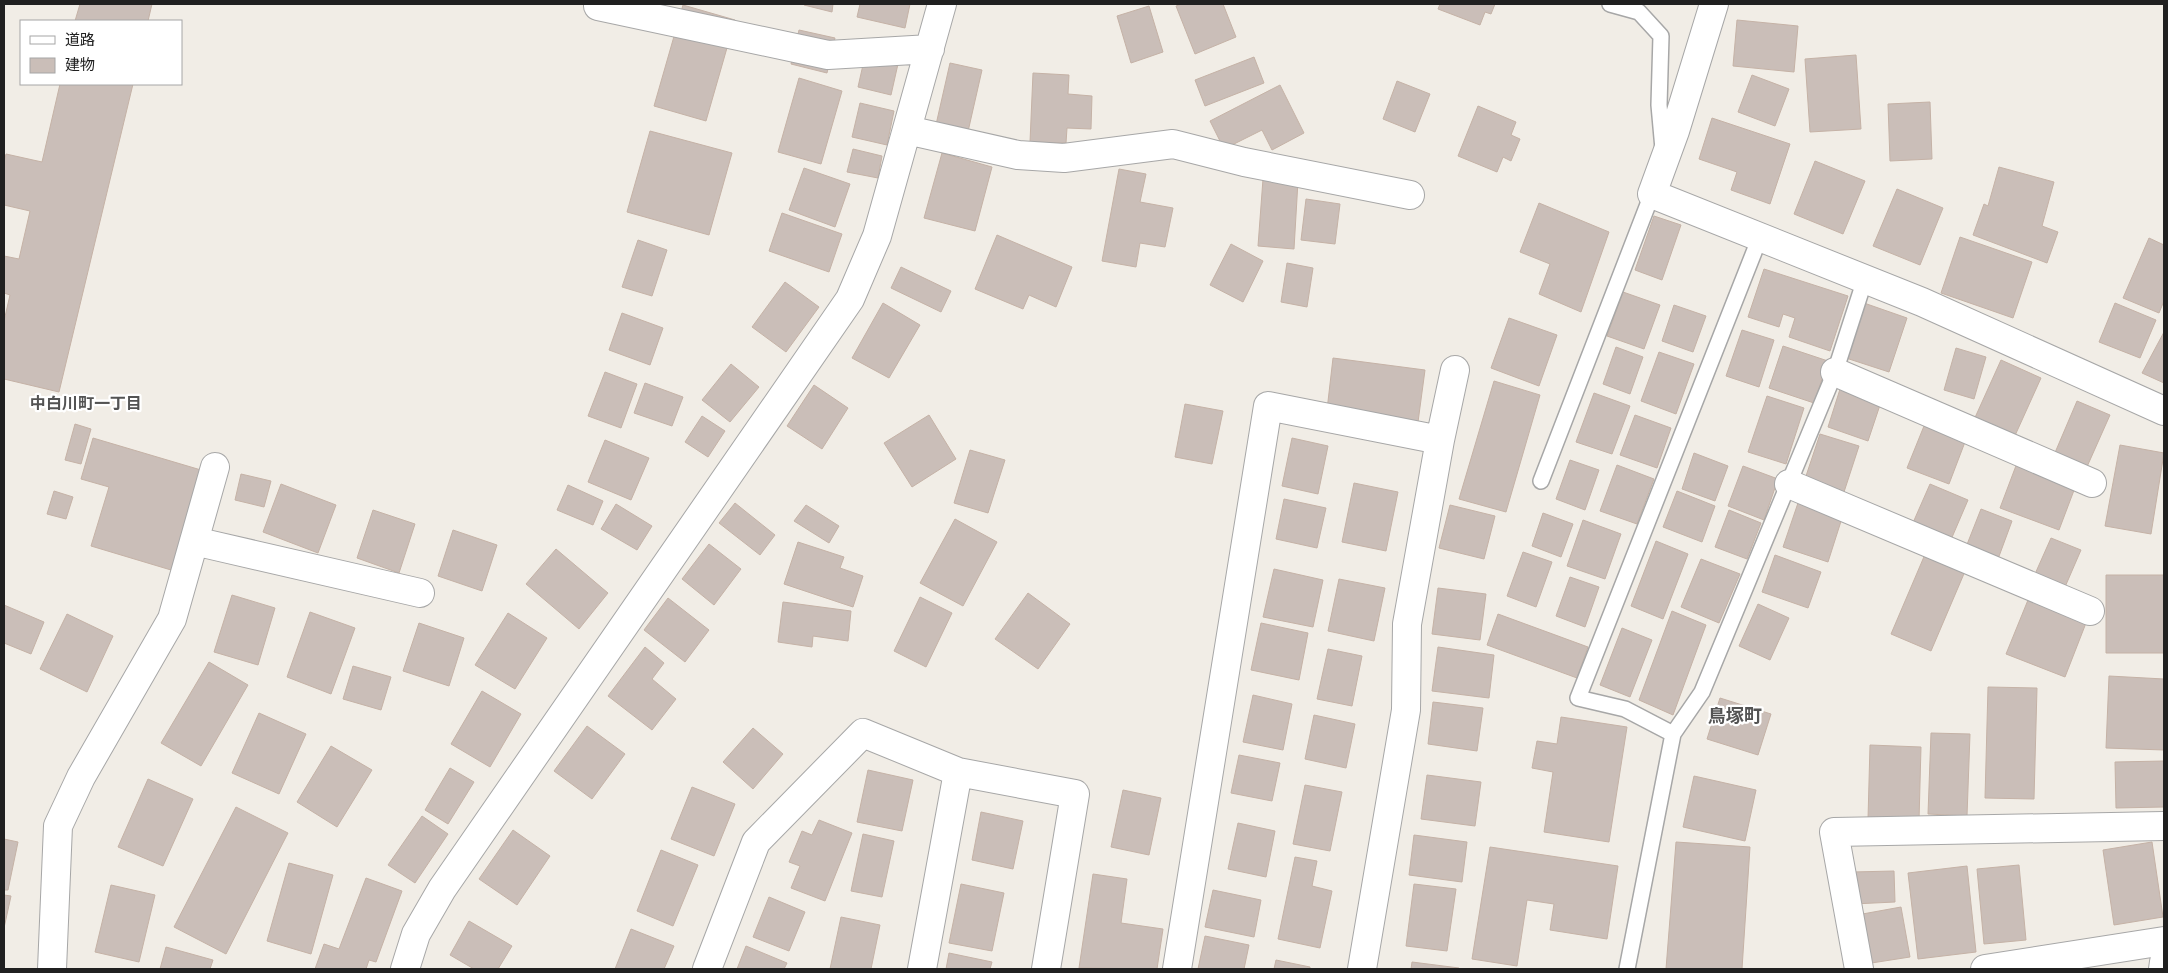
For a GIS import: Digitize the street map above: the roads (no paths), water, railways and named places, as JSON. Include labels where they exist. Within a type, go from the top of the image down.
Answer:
[{"type":"street","points":[[405,969],[416,934],[442,889],[850,299],[878,236],[942,4]]},
{"type":"street","points":[[1714,4],[1664,163],[1652,194],[1922,302],[2164,411]]},
{"type":"street","points":[[598,6],[828,55],[930,49]]},
{"type":"street","points":[[907,130],[1018,155],[1064,158],[1173,144],[1244,162],[1410,195]]},
{"type":"street","points":[[1362,969],[1406,710],[1407,624],[1440,440],[1455,370]]},
{"type":"street","points":[[1835,372],[2092,483]]},
{"type":"street","points":[[1177,969],[1268,406],[1440,440]]},
{"type":"street","points":[[52,969],[58,826],[81,776],[172,620],[215,467]]},
{"type":"street","points":[[1788,484],[2090,611]]},
{"type":"street","points":[[194,541],[420,593]]},
{"type":"street","points":[[706,969],[756,842],[863,733],[958,772],[1075,794],[1046,969]]},
{"type":"street","points":[[922,969],[958,772]]},
{"type":"street","points":[[1859,969],[1834,832],[2164,826]]},
{"type":"street","points":[[1985,969],[2164,941]]},
{"type":"street","points":[[2163,969],[2164,962]]},
{"type":"lane","points":[[1610,4],[1639,12],[1662,36],[1659,104],[1664,163]]},
{"type":"lane","points":[[1541,481],[1652,194]]},
{"type":"lane","points":[[1673,734],[1625,710],[1578,698],[1760,237]]},
{"type":"lane","points":[[1627,969],[1673,734],[1702,692],[1835,372],[1865,279]]},
{"type":"district","name":"中白川町一丁目","points":[[86,403]]},
{"type":"district","name":"鳥塚町","points":[[1735,716]]}]
